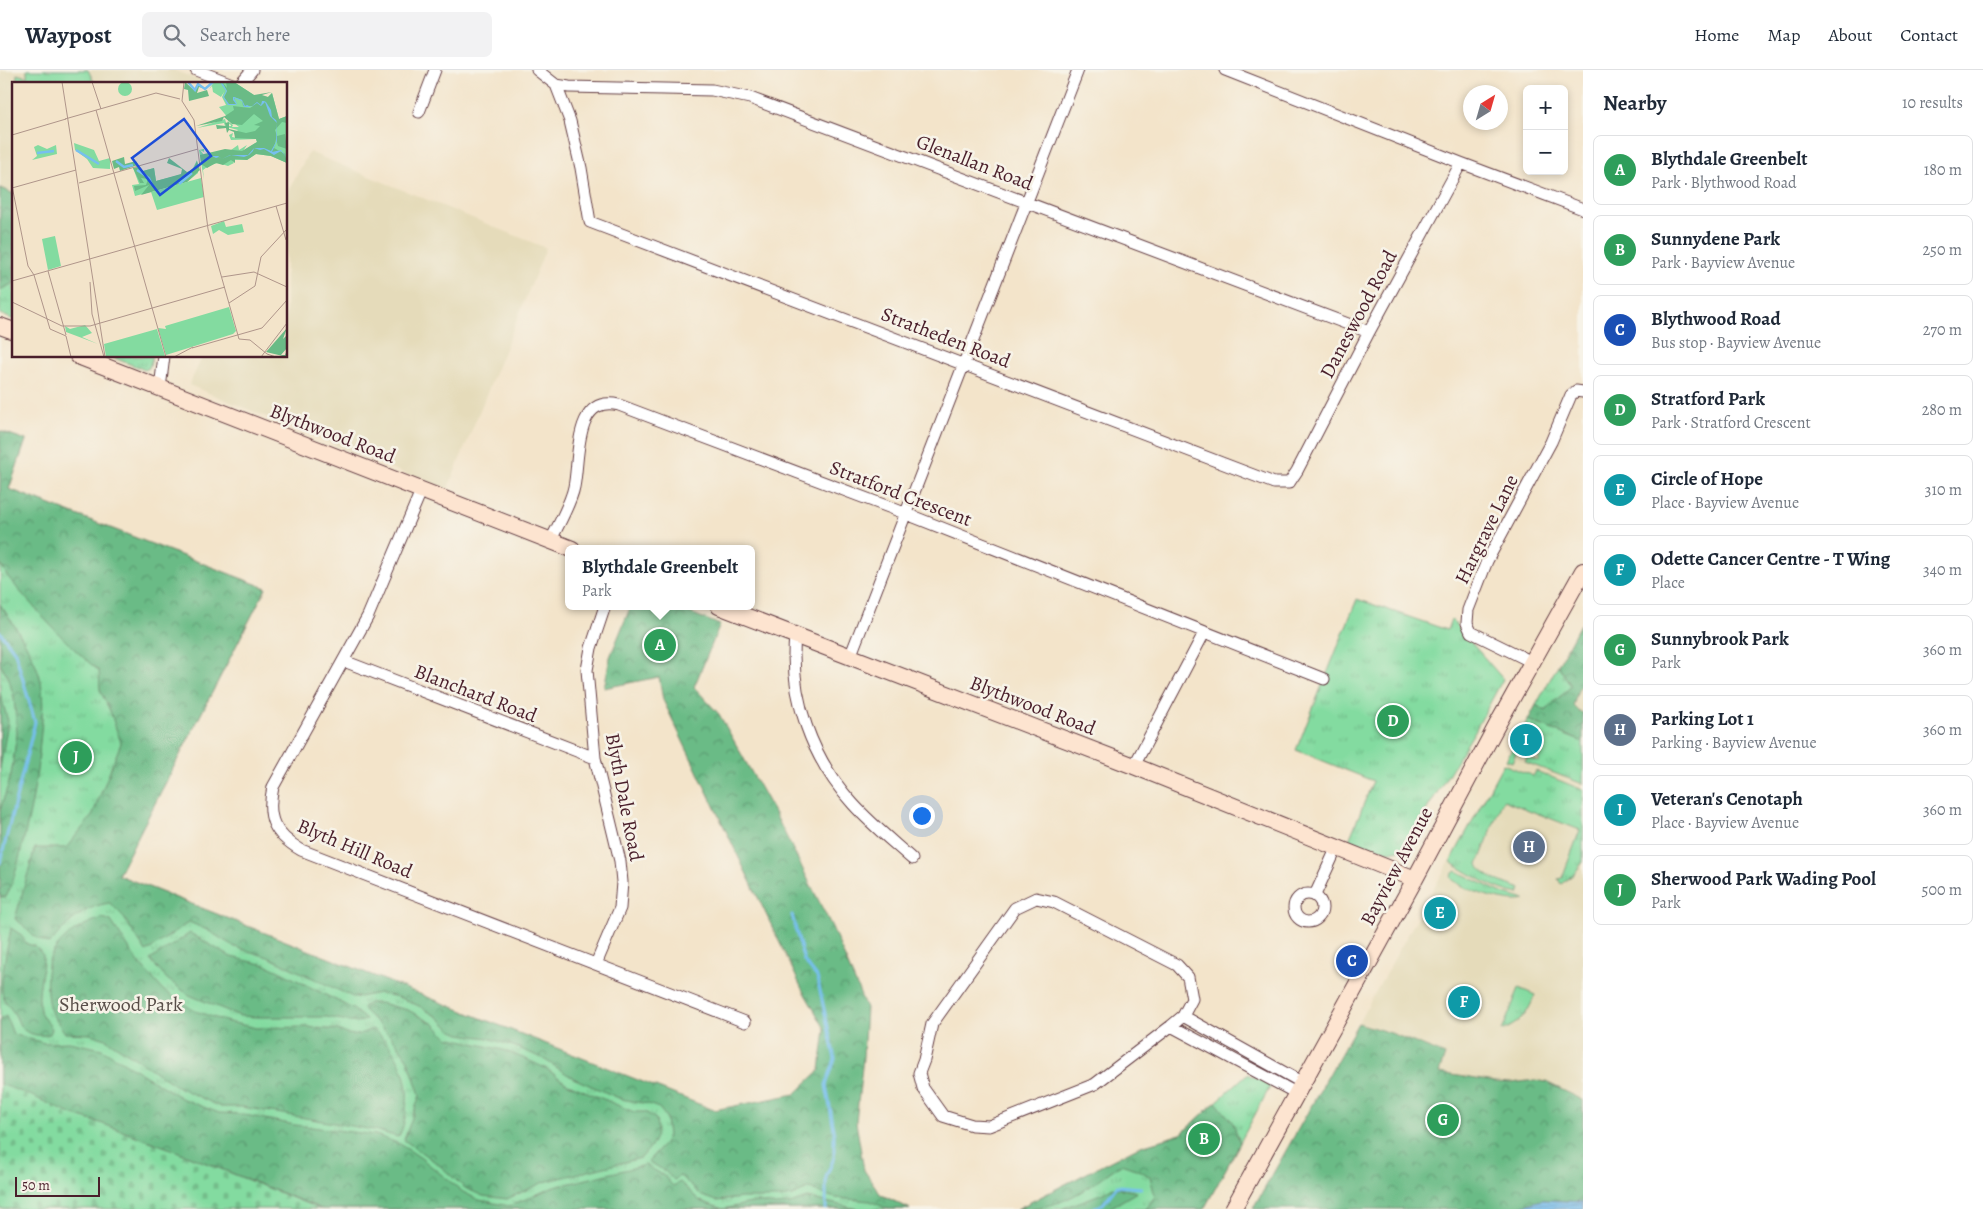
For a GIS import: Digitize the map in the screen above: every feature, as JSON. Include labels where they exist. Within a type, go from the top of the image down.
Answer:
[{"type":"street","points":[[196,70],[227,82]]},
{"type":"street","points":[[242,82],[252,70]]},
{"type":"street","points":[[419,112],[435,70]]},
{"type":"street","points":[[537,70],[556,85]]},
{"type":"street","points":[[850,657],[1078,70]]},
{"type":"street","points":[[1224,70],[1460,163],[1583,209]]},
{"type":"street","name":"Glenallan Road","points":[[556,85],[569,87],[712,90],[750,98],[1369,332]]},
{"type":"street","name":"Stratheden Road","points":[[556,85],[572,130],[582,168],[590,222],[1274,483],[1290,483]]},
{"type":"street","name":"Daneswood Road","points":[[1290,483],[1460,163]]},
{"type":"street","points":[[0,326],[12,330]]},
{"type":"street","name":"Blythwood Road","points":[[83,358],[565,546]]},
{"type":"street","points":[[160,388],[164,358]]},
{"type":"street","name":"Hargrave Lane","points":[[1532,662],[1471,632],[1467,623],[1468,610],[1497,540],[1551,442],[1571,395],[1576,391],[1583,392]]},
{"type":"street","name":"Stratford Crescent","points":[[551,540],[574,488],[580,434],[591,412],[599,405],[608,402],[619,404],[906,514],[1324,679]]},
{"type":"street","name":"Blyth Hill Road","points":[[421,491],[368,616],[273,787],[270,809],[277,832],[287,842],[301,850],[745,1022]]},
{"type":"street","name":"Bayview Avenue","points":[[1233,1209],[1583,571]]},
{"type":"street","name":"Blyth Dale Road","points":[[596,964],[620,908],[622,882],[620,861],[595,758],[587,670],[591,648],[604,610]]},
{"type":"street","name":"Blythwood Road","points":[[729,610],[1134,766],[1415,879]]},
{"type":"street","points":[[1134,766],[1204,633]]},
{"type":"street","points":[[796,636],[794,654],[799,698],[810,738],[819,755],[852,802],[912,859]]},
{"type":"street","name":"Blanchard Road","points":[[344,661],[595,758]]},
{"type":"street","points":[[1315,895],[1337,847]]},
{"type":"street","points":[[1036,898],[1054,902],[1177,965],[1188,977],[1192,999],[1183,1016],[1095,1084],[989,1126],[972,1125],[943,1116],[923,1088],[919,1073],[932,1024],[1015,908],[1036,898]]},
{"type":"street","points":[[1183,1016],[1247,1052],[1299,1088]]},
{"type":"street","points":[[1171,1026],[1240,1064],[1299,1088]]},
{"type":"street","points":[[1240,1064],[1247,1052]]},
{"type":"shaded area","points":[[1,70],[173,70],[204,82],[12,82],[12,193],[0,188]]},
{"type":"shaded area","points":[[309,152],[546,248],[447,491],[189,385],[202,358],[288,358],[288,191]]},
{"type":"shaded area","points":[[1583,624],[1583,1100],[1536,1080],[1511,1083],[1495,1082],[1438,1073],[1445,1055],[1358,1023]]},
{"type":"green space","points":[[27,70],[88,70],[94,82],[16,82],[17,74],[27,77]]},
{"type":"green space","points":[[0,188],[12,193],[12,319],[0,314]]},
{"type":"green space","points":[[0,188],[12,193],[12,284],[0,290]]},
{"type":"green space","points":[[114,358],[152,358],[149,368],[145,370]]},
{"type":"green space","name":"Sherwood Park","points":[[0,431],[26,440],[9,489],[266,588],[118,875],[713,1110],[910,1209],[320,1209],[171,1149],[0,1084]]},
{"type":"green space","points":[[0,431],[26,440],[9,489],[266,588],[118,875],[714,1110],[795,1094],[820,1070],[825,1029],[802,989],[663,700],[659,677],[604,688],[610,657],[629,610],[684,610],[720,625],[694,687],[719,714],[776,816],[832,927],[866,1008],[856,1122],[864,1170],[881,1195],[910,1209],[888,1209],[870,1201],[836,1198],[810,1188],[792,1196],[781,1198],[742,1198],[717,1201],[702,1196],[680,1176],[674,1180],[666,1172],[648,1161],[664,1144],[668,1136],[666,1117],[659,1108],[621,1099],[573,1078],[542,1058],[516,1047],[488,1038],[460,1034],[451,1030],[439,1018],[419,1006],[398,997],[379,993],[355,998],[268,957],[235,947],[207,930],[189,922],[146,952],[122,915],[110,903],[83,912],[69,923],[49,944],[33,936],[15,919],[35,848],[66,848],[92,816],[121,743],[110,711],[100,690],[99,671],[73,648],[41,615],[11,580],[0,563]]},
{"type":"green space","points":[[1357,599],[1447,630],[1451,619],[1503,679],[1475,731],[1405,845],[1399,850],[1391,852],[1349,840],[1373,781],[1296,750]]},
{"type":"green space","points":[[0,604],[24,641],[34,661],[41,681],[43,699],[39,753],[28,823],[17,866],[6,897],[0,897],[0,811],[11,775],[17,733],[14,698],[8,676],[0,664]]},
{"type":"green space","points":[[1580,624],[1583,629],[1583,683],[1578,690],[1573,706],[1583,713],[1583,742],[1528,720],[1536,705],[1546,711],[1571,686],[1558,665]]},
{"type":"green space","points":[[1558,665],[1571,686],[1546,711],[1536,705]]},
{"type":"green space","points":[[0,693],[8,721],[0,769]]},
{"type":"green space","points":[[1528,720],[1583,742],[1583,784],[1525,762],[1527,757],[1538,762],[1542,751],[1534,747],[1537,740],[1524,735],[1512,762],[1506,760]]},
{"type":"green space","points":[[1503,764],[1533,776],[1536,771],[1583,790],[1583,862],[1574,874],[1561,884],[1558,879],[1562,878],[1580,830],[1503,800],[1478,864],[1480,869],[1490,877],[1521,889],[1519,894],[1485,882],[1453,864],[1451,861]]},
{"type":"green space","points":[[1456,871],[1502,893],[1525,900],[1508,900],[1475,892],[1451,878],[1452,874]]},
{"type":"green space","points":[[103,918],[111,921],[138,962],[163,990],[195,1011],[225,1021],[256,1028],[306,1027],[338,1030],[347,1034],[357,1035],[372,1029],[379,1034],[396,1056],[406,1083],[406,1114],[398,1137],[374,1130],[242,1107],[221,1107],[180,1088],[106,1039],[90,1034],[65,1033],[49,1006],[47,981],[49,961],[55,949],[66,937],[88,923]]},
{"type":"green space","points":[[11,928],[20,934],[27,944],[35,946],[43,955],[39,1003],[42,1015],[52,1029],[50,1034],[35,1035],[24,1030],[3,996],[3,975]]},
{"type":"green space","points":[[190,933],[231,957],[266,965],[281,972],[353,1009],[366,1020],[357,1023],[327,1017],[240,1016],[189,995],[167,979],[150,960]]},
{"type":"green space","points":[[1519,988],[1535,995],[1523,1017],[1502,1031]]},
{"type":"green space","points":[[370,1003],[380,1003],[408,1010],[434,1024],[447,1037],[503,1050],[547,1069],[566,1083],[634,1112],[645,1112],[656,1119],[656,1136],[641,1158],[544,1182],[507,1199],[483,1196],[465,1188],[438,1164],[404,1140],[420,1095],[408,1060],[395,1041],[364,1010],[363,1007]]},
{"type":"green space","points":[[6,1016],[13,1034],[44,1043],[69,1042],[102,1049],[183,1099],[219,1113],[240,1114],[295,1125],[376,1135],[400,1144],[421,1158],[463,1192],[479,1200],[509,1206],[554,1187],[645,1165],[663,1175],[673,1186],[680,1182],[700,1201],[723,1209],[322,1209],[171,1149],[73,1115],[0,1085],[0,1019]]},
{"type":"green space","points":[[1358,1023],[1391,1033],[1445,1055],[1439,1073],[1495,1082],[1511,1083],[1536,1080],[1546,1082],[1583,1100],[1583,1202],[1542,1200],[1511,1209],[1253,1209]]},
{"type":"green space","points":[[1247,1074],[1271,1085],[1204,1209],[1017,1209],[1138,1147],[1181,1134]]},
{"type":"green space","points":[[0,1084],[73,1115],[171,1149],[320,1209],[0,1209]]},
{"type":"green space","points":[[1216,1102],[1233,1123],[1240,1143],[1204,1209],[1145,1209],[1155,1196],[1150,1177],[1141,1171],[1121,1164],[1084,1190],[1061,1202],[1048,1206],[1017,1209],[1138,1147],[1181,1134]]},
{"type":"green space","points":[[1113,1187],[1137,1192],[1108,1209],[1061,1209],[1103,1193]]},
{"type":"green space","points":[[807,1198],[859,1209],[723,1209],[756,1202],[775,1205],[790,1204]]},
{"type":"water","points":[[1542,1200],[1583,1202],[1583,1209],[1511,1209]]},
{"type":"waterway","points":[[0,632],[15,652],[35,722],[0,863]]},
{"type":"waterway","points":[[792,915],[804,961],[817,977],[835,1059],[826,1085],[834,1130],[834,1158],[826,1177],[826,1209]]},
{"type":"waterway","points":[[1093,1209],[1103,1204],[1117,1186],[1141,1188]]},
{"type":"place","name":"Blythdale Greenbelt","points":[[660,645]]},
{"type":"place","name":"Stratford Park","points":[[1393,721]]},
{"type":"place","name":"Veteran's Cenotaph","points":[[1526,740]]},
{"type":"place","name":"Sherwood Park Wading Pool","points":[[76,757]]},
{"type":"place","name":"Parking Lot 1","points":[[1529,847]]},
{"type":"place","name":"Circle of Hope","points":[[1440,913]]},
{"type":"place","name":"Blythwood Road","points":[[1352,961]]},
{"type":"place","name":"Odette Cancer Centre - T Wing","points":[[1464,1002]]},
{"type":"place","name":"Sunnybrook Park","points":[[1443,1120]]},
{"type":"place","name":"Sunnydene Park","points":[[1204,1139]]}]
